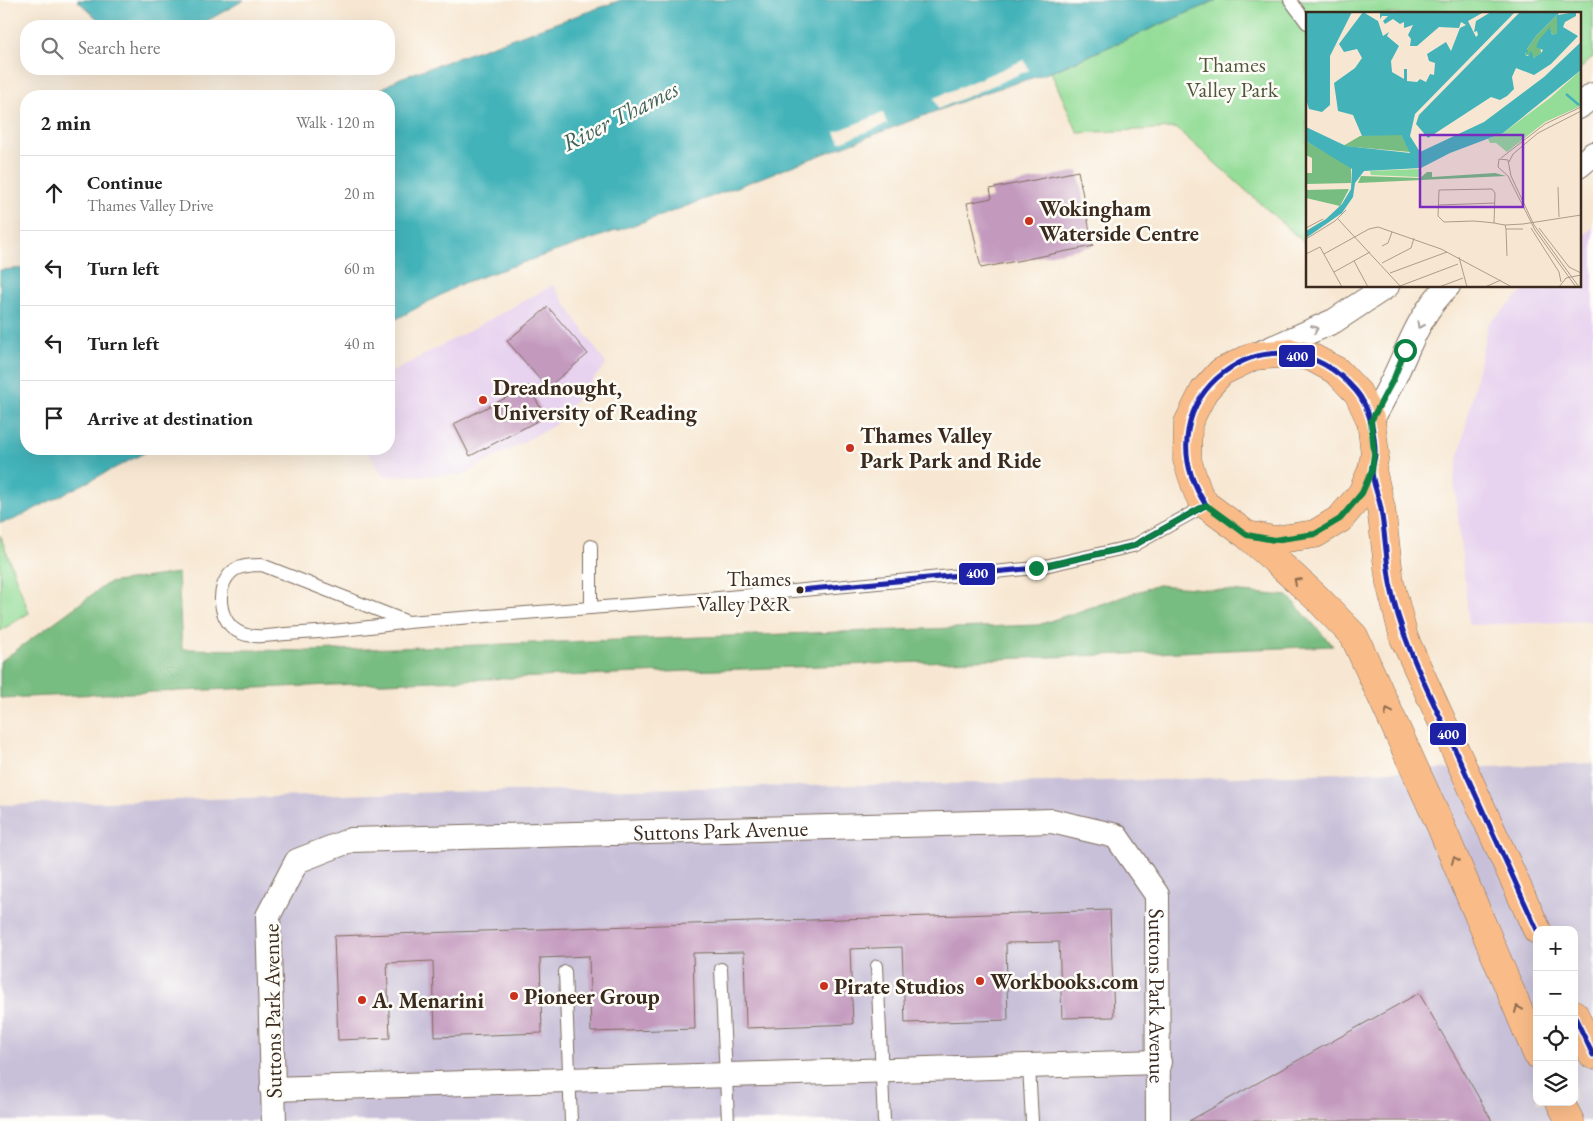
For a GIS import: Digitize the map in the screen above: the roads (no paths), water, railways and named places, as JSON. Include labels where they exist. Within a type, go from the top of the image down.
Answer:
[{"type":"main road","points":[[1247,535],[1274,540],[1315,534],[1340,519],[1362,493],[1372,470],[1374,454],[1371,421],[1358,393],[1337,372],[1311,357],[1291,353],[1254,356],[1222,372],[1204,391],[1188,423],[1187,460],[1198,493],[1206,505],[1247,535],[1316,597],[1354,636],[1442,829],[1533,1045]]},
{"type":"main road","points":[[1372,470],[1381,508],[1390,583],[1404,638],[1535,926]]},
{"type":"main road","points":[[1575,1016],[1593,1056]]},
{"type":"main road","points":[[1562,1106],[1570,1121]]},
{"type":"street","points":[[1580,106],[1593,95]]},
{"type":"street","points":[[1580,165],[1593,154]]},
{"type":"street","points":[[1254,356],[1334,321],[1384,288]]},
{"type":"street","points":[[1371,421],[1394,378],[1405,350],[1436,298],[1446,288]]},
{"type":"street","name":"Suttons Park Avenue","points":[[274,1121],[268,916],[297,861],[350,840],[1052,821],[1116,836],[1157,895],[1158,1121]]},
{"type":"street","points":[[272,1089],[1159,1062]]},
{"type":"lane","points":[[1290,0],[1306,22]]},
{"type":"lane","points":[[408,622],[262,565],[242,567],[233,571],[221,590],[222,610],[226,618],[239,633],[247,635],[358,630],[408,622],[708,600],[1036,568],[1133,546],[1206,505]]},
{"type":"lane","points":[[591,546],[591,608]]},
{"type":"lane","points":[[878,966],[884,1121]]},
{"type":"lane","points":[[720,969],[728,1121]]},
{"type":"lane","points":[[565,972],[571,1121]]},
{"type":"lane","points":[[1029,1066],[1032,1121]]},
{"type":"water","points":[[77,0],[244,0],[209,20],[99,20]]},
{"type":"water","name":"River Thames","points":[[621,0],[1217,0],[1051,72],[981,94],[663,215],[463,283],[395,320],[395,90],[379,90],[400,78]]},
{"type":"water","points":[[20,268],[20,455],[140,455],[13,520],[0,523],[0,270]]},
{"type":"place","name":"Wokingham Waterside Centre","points":[[1029,221]]},
{"type":"place","name":"Dreadnought, University of Reading","points":[[483,400]]},
{"type":"place","name":"Thames Valley Park Park and Ride","points":[[850,448]]},
{"type":"place","name":"Thames Valley P&R","points":[[800,590]]},
{"type":"place","name":"Workbooks.com","points":[[980,981]]},
{"type":"place","name":"Pirate Studios","points":[[824,986]]},
{"type":"place","name":"Pioneer Group","points":[[514,996]]},
{"type":"place","name":"A. Menarini","points":[[362,1000]]},
{"type":"park label","name":"Thames Valley Park","points":[[1232,76]]}]
